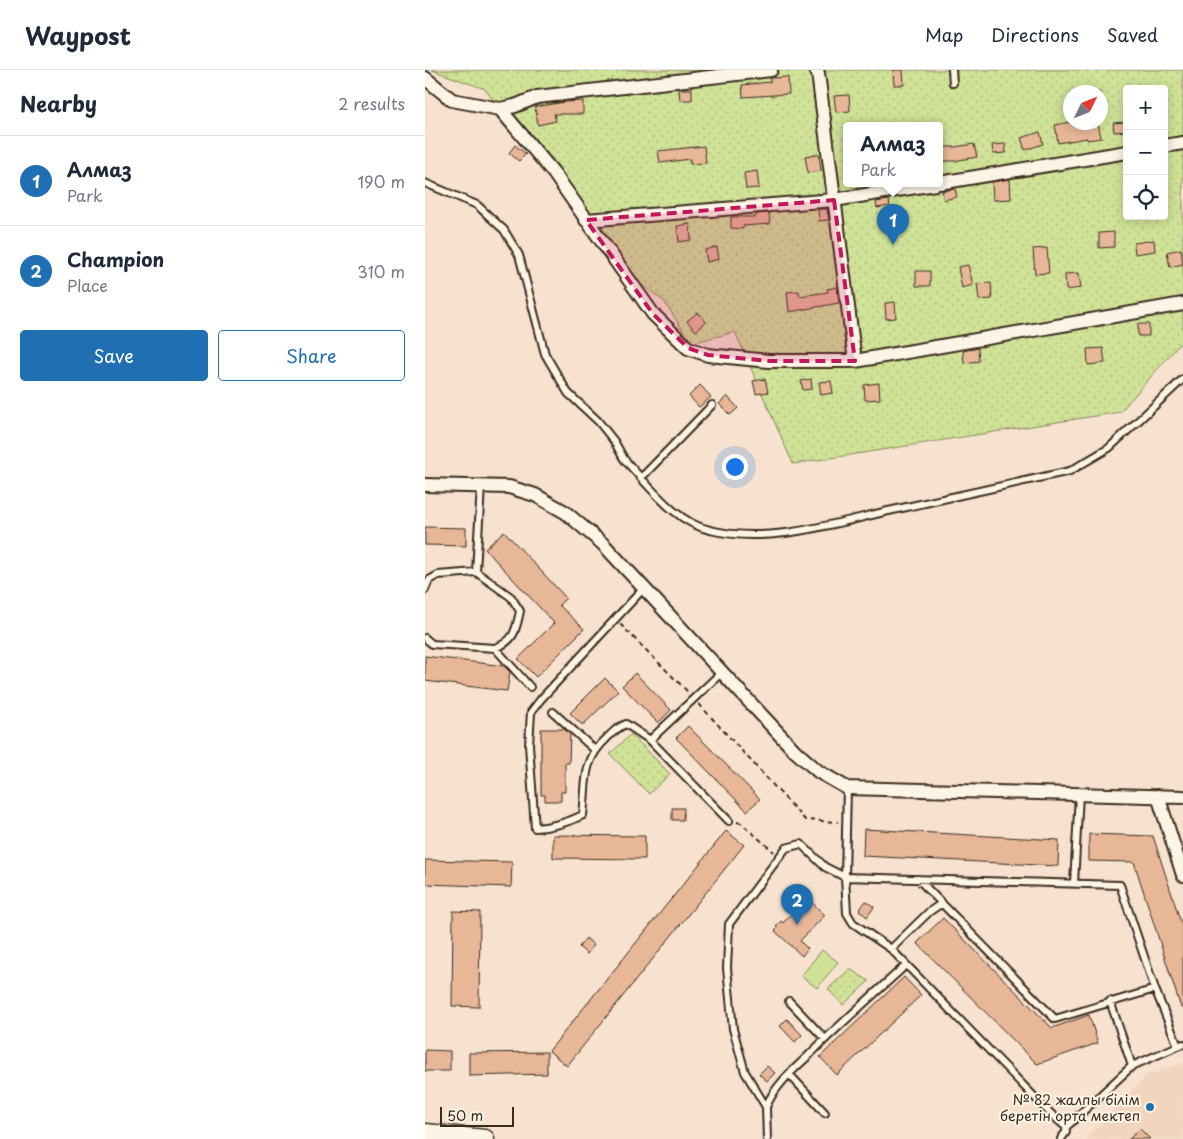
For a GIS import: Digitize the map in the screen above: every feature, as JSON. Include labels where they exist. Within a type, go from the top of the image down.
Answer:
[{"type":"street","points":[[425,78],[452,100],[500,109],[515,106],[537,97],[771,70]]},
{"type":"street","points":[[816,70],[818,73],[855,361]]},
{"type":"street","points":[[500,109],[553,172],[653,314],[689,348],[708,355],[769,361],[855,361],[1183,304]]},
{"type":"street","points":[[1168,145],[1183,142]]},
{"type":"street","points":[[943,182],[1123,153]]},
{"type":"street","points":[[586,220],[834,200],[916,187]]},
{"type":"street","points":[[425,485],[509,487],[535,495],[565,512],[603,544],[795,751],[819,772],[847,788],[1183,797]]},
{"type":"street","points":[[1158,796],[1183,876]]},
{"type":"street","points":[[425,1133],[485,1139]]},
{"type":"lane","points":[[952,70],[953,83]]},
{"type":"lane","points":[[425,183],[477,204],[504,230],[519,255],[545,354],[568,393],[599,421],[614,440],[624,459],[655,494],[683,518],[708,530],[750,536],[797,531],[1070,471],[1109,448],[1183,379]]},
{"type":"lane","points":[[641,478],[712,405]]},
{"type":"lane","points":[[476,572],[481,486]]},
{"type":"lane","points":[[425,590],[429,580],[438,575],[476,572],[511,597],[520,611],[515,632],[504,644],[495,648],[432,644],[425,638]]},
{"type":"lane","points":[[644,588],[531,712],[529,745],[535,828],[575,819],[583,815],[587,768],[595,750],[620,726],[626,724],[650,740],[729,821]]},
{"type":"lane","points":[[495,648],[530,687]]},
{"type":"lane","points":[[650,740],[721,672]]},
{"type":"lane","points":[[553,712],[595,750]]},
{"type":"lane","points":[[847,788],[845,878],[847,913],[853,923],[891,950],[1050,1113],[1066,1127]]},
{"type":"lane","points":[[1074,883],[1079,794]]},
{"type":"lane","points":[[766,1107],[745,1072],[733,1029],[727,968],[729,924],[786,848],[801,844],[825,867],[845,878],[1120,885],[1155,989],[1180,1045],[1131,1066],[1066,1127],[1066,1132],[1061,1139]]},
{"type":"lane","points":[[918,879],[1055,1019],[1155,989]]},
{"type":"lane","points":[[891,950],[929,912],[941,903]]},
{"type":"lane","points":[[767,1139],[766,1107],[771,1095],[789,1074],[825,1039],[906,965]]},
{"type":"lane","points":[[789,1001],[825,1039]]},
{"type":"lane","points":[[1110,1001],[1131,1066]]},
{"type":"lane","points":[[789,1074],[825,1113]]},
{"type":"path","points":[[615,619],[694,699],[805,820],[847,823]]},
{"type":"path","points":[[729,821],[741,823],[780,857]]},
{"type":"highlighted area","points":[[834,200],[855,361],[769,361],[708,355],[688,348],[653,314],[586,220]]},
{"type":"shaded area","name":"№ 82 жалпы білім беретін орта мектеп","points":[[1183,1063],[1183,1139],[1086,1139],[1147,1075]]},
{"type":"green space","points":[[432,70],[1183,70],[1183,340],[1120,412],[793,464],[735,332],[691,343],[664,301],[621,270],[485,89]]},
{"type":"green space","points":[[631,734],[670,774],[649,794],[610,754]]},
{"type":"green space","points":[[822,950],[838,962],[817,988],[801,976]]},
{"type":"green space","points":[[850,969],[869,981],[843,1005],[828,989]]},
{"type":"building","points":[[893,70],[903,70],[904,85],[894,85]]},
{"type":"building","points":[[788,77],[789,94],[743,97],[742,85],[770,82],[770,78]]},
{"type":"building","points":[[679,89],[692,89],[692,100],[680,100]]},
{"type":"building","points":[[849,95],[850,111],[836,112],[834,96]]},
{"type":"building","points":[[583,101],[583,114],[554,114],[556,121],[538,125],[535,107]]},
{"type":"building","points":[[1123,122],[1123,131],[1114,132],[1113,123]]},
{"type":"building","points":[[1063,123],[1063,130],[1100,130],[1101,138],[1087,140],[1087,138],[1058,143],[1055,125]]},
{"type":"building","points":[[1040,132],[1043,144],[1025,150],[1021,138]]},
{"type":"building","points":[[974,144],[977,157],[943,161],[943,147]]},
{"type":"building","points":[[1005,144],[1006,153],[993,154],[992,145]]},
{"type":"building","points":[[515,145],[526,154],[519,161],[509,153]]},
{"type":"building","points":[[704,146],[706,163],[690,164],[690,159],[660,163],[658,151]]},
{"type":"building","points":[[819,154],[821,171],[808,173],[805,156]]},
{"type":"building","points":[[757,171],[759,188],[746,189],[744,173]]},
{"type":"building","points":[[1010,179],[1011,199],[993,200],[992,182]]},
{"type":"building","points":[[955,189],[957,197],[944,200],[942,191]]},
{"type":"building","points":[[889,200],[890,206],[877,208],[876,202]]},
{"type":"building","points":[[818,209],[827,209],[829,220],[819,221]]},
{"type":"building","points":[[769,213],[770,224],[743,226],[743,229],[731,228],[731,217],[756,217],[756,214]]},
{"type":"building","points":[[690,224],[691,240],[679,242],[677,226]]},
{"type":"building","points":[[1114,232],[1114,247],[1099,248],[1099,233]]},
{"type":"building","points":[[1154,240],[1155,251],[1135,254],[1134,243]]},
{"type":"building","points":[[717,247],[719,259],[707,262],[705,250]]},
{"type":"building","points":[[1047,248],[1049,273],[1035,274],[1033,249]]},
{"type":"building","points":[[1181,249],[1183,264],[1170,267],[1167,252]]},
{"type":"building","points":[[968,265],[973,285],[962,288],[958,267]]},
{"type":"building","points":[[916,271],[930,271],[930,286],[916,286]]},
{"type":"building","points":[[1079,273],[1081,288],[1066,290],[1065,274]]},
{"type":"building","points":[[991,283],[992,299],[979,300],[977,284]]},
{"type":"building","points":[[837,287],[839,303],[789,312],[787,292],[799,291],[800,296],[828,292],[827,289]]},
{"type":"building","points":[[895,302],[896,318],[886,319],[885,303]]},
{"type":"building","points":[[698,312],[706,322],[696,331],[687,321]]},
{"type":"building","points":[[1138,324],[1149,324],[1149,336],[1138,336]]},
{"type":"building","points":[[978,348],[979,361],[964,363],[963,351]]},
{"type":"building","points":[[1103,348],[1105,363],[1088,365],[1087,349]]},
{"type":"building","points":[[765,379],[768,392],[756,394],[753,381]]},
{"type":"building","points":[[811,379],[812,389],[803,390],[801,381]]},
{"type":"building","points":[[831,381],[833,393],[821,395],[819,382]]},
{"type":"building","points":[[879,383],[880,399],[865,400],[864,385]]},
{"type":"building","points":[[700,385],[711,397],[699,407],[689,396]]},
{"type":"building","points":[[727,396],[738,408],[730,415],[719,404]]},
{"type":"building","points":[[425,527],[466,528],[466,546],[425,545]]},
{"type":"building","points":[[504,531],[566,598],[559,605],[584,629],[536,677],[518,659],[554,623],[485,549]]},
{"type":"building","points":[[425,656],[504,666],[510,672],[507,691],[425,681]]},
{"type":"building","points":[[635,673],[671,710],[658,723],[622,686]]},
{"type":"building","points":[[605,678],[618,691],[584,724],[581,724],[570,713]]},
{"type":"building","points":[[688,726],[760,799],[747,811],[676,738]]},
{"type":"building","points":[[541,729],[564,729],[570,734],[569,763],[565,763],[565,792],[561,792],[561,801],[545,801],[545,795],[541,795]]},
{"type":"building","points":[[672,808],[684,808],[683,820],[672,820]]},
{"type":"building","points":[[864,829],[1059,840],[1058,866],[863,856]]},
{"type":"building","points":[[726,831],[744,845],[567,1066],[549,1051]]},
{"type":"building","points":[[1089,834],[1153,836],[1183,929],[1183,1008],[1181,1008],[1134,862],[1089,861]]},
{"type":"building","points":[[553,835],[645,836],[645,859],[553,858]]},
{"type":"building","points":[[425,860],[512,862],[511,887],[425,884]]},
{"type":"building","points":[[806,897],[825,915],[800,941],[808,949],[802,956],[775,931],[781,921],[783,923]]},
{"type":"building","points":[[866,901],[874,907],[867,917],[859,910]]},
{"type":"building","points":[[453,911],[480,912],[479,1007],[452,1006]]},
{"type":"building","points":[[943,918],[1052,1028],[1089,1015],[1098,1043],[1037,1064],[917,943]]},
{"type":"building","points":[[586,938],[594,945],[587,954],[579,947]]},
{"type":"building","points":[[904,977],[921,995],[837,1075],[820,1057]]},
{"type":"building","points":[[787,1019],[802,1035],[795,1042],[780,1026]]},
{"type":"building","points":[[425,1050],[450,1051],[450,1071],[425,1071]]},
{"type":"building","points":[[547,1052],[547,1074],[469,1076],[469,1053]]},
{"type":"building","points":[[767,1066],[775,1073],[767,1081],[759,1074]]},
{"type":"building","points":[[1140,1129],[1150,1139],[1129,1139]]},
{"type":"place","name":"Алмаз","points":[[893,245]]},
{"type":"place","name":"Champion","points":[[797,925]]},
{"type":"place","name":"№ 82 жалпы білім беретін орта мектеп","points":[[1150,1107]]}]
